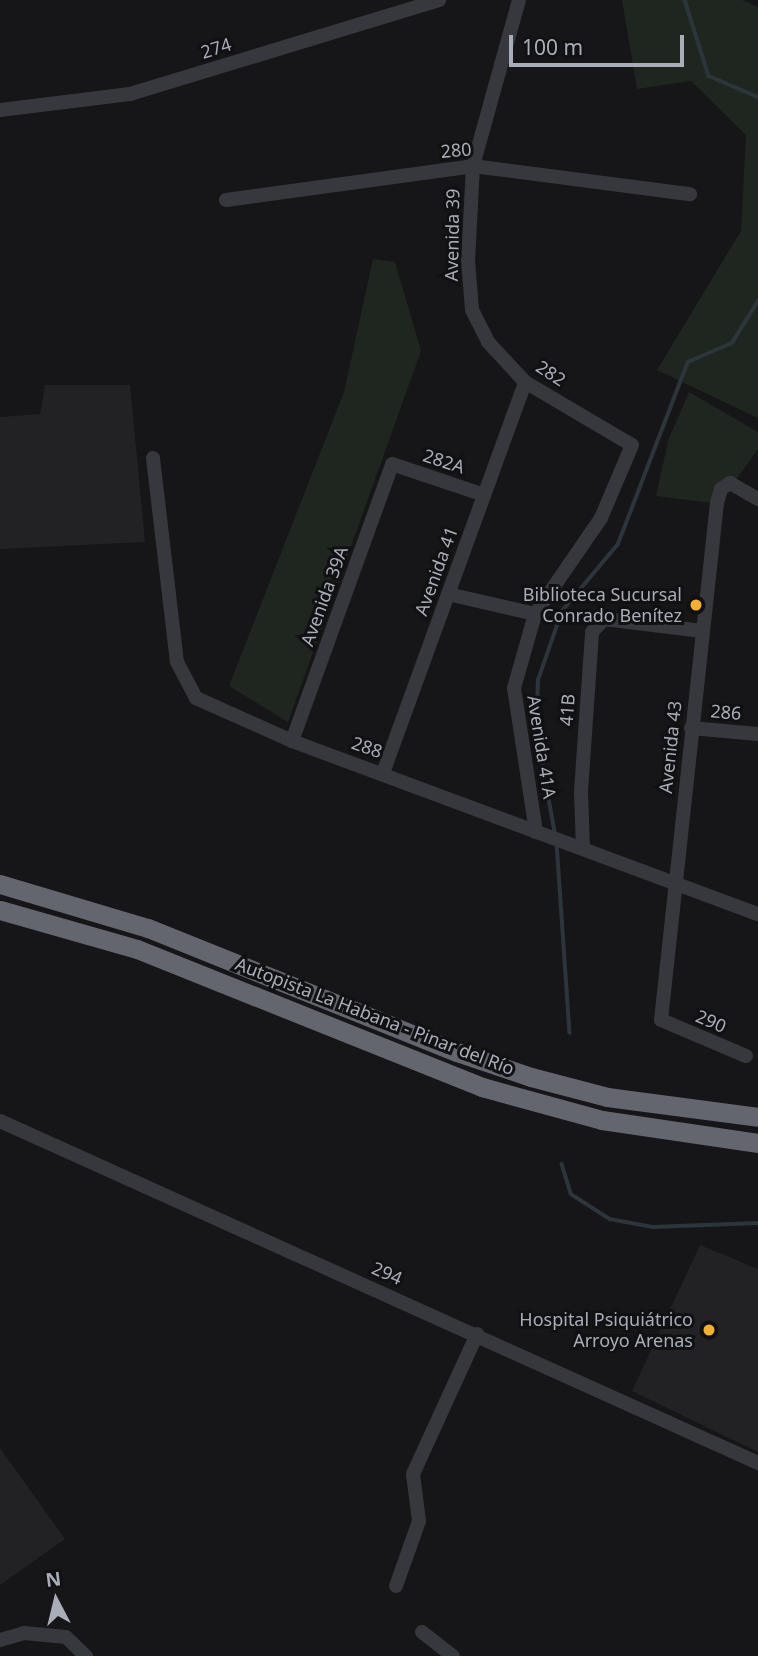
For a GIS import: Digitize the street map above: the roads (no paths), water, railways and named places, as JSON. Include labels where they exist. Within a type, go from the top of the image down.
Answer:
[{"type":"highway","name":"Autopista La Habana - Pinar del Río","points":[[0,884],[148,928],[457,1052],[531,1077],[607,1097],[758,1117]]},
{"type":"highway","name":"Autopista La Habana - Pinar del Río","points":[[0,910],[137,949],[482,1087],[603,1120],[758,1143]]},
{"type":"street","name":"274","points":[[0,110],[130,94],[439,0]]},
{"type":"street","name":"Avenida 39","points":[[472,310],[468,260],[473,166],[519,0]]},
{"type":"street","name":"280","points":[[226,200],[473,166],[690,194]]},
{"type":"street","name":"282","points":[[472,310],[488,342],[525,382],[632,445]]},
{"type":"street","name":"Avenida 41","points":[[383,773],[525,382]]},
{"type":"street","name":"Avenida 41A","points":[[536,832],[514,688],[534,614],[601,518],[632,445]]},
{"type":"street","name":"288","points":[[153,458],[177,662],[184,683],[195,698],[292,741],[758,914]]},
{"type":"street","name":"282A","points":[[391,464],[484,495]]},
{"type":"street","name":"Avenida 39A","points":[[292,741],[391,464]]},
{"type":"street","name":"Avenida 43","points":[[661,1020],[717,503],[721,489],[730,483],[758,499]]},
{"type":"street","points":[[449,594],[534,614]]},
{"type":"street","name":"41B","points":[[583,849],[581,791],[592,632],[604,620],[702,631]]},
{"type":"street","name":"286","points":[[691,728],[758,734]]},
{"type":"street","name":"290","points":[[661,1020],[746,1056]]},
{"type":"street","name":"294","points":[[0,1121],[477,1334],[588,1389],[758,1463]]},
{"type":"street","points":[[396,1586],[419,1521],[413,1474],[477,1334]]},
{"type":"street","points":[[422,1632],[453,1656]]},
{"type":"street","points":[[0,1640],[23,1633],[66,1637],[86,1656]]},
{"type":"waterway","points":[[685,0],[709,76],[758,97]]},
{"type":"waterway","points":[[555,835],[536,728],[538,680],[562,611],[618,544],[688,362],[732,343],[758,301]]},
{"type":"waterway","points":[[557,843],[570,1033]]},
{"type":"waterway","points":[[562,1164],[571,1194],[610,1219],[653,1227],[758,1223]]},
{"type":"place","name":"Biblioteca Sucursal Conrado Benítez","points":[[696,605]]},
{"type":"place","name":"Hospital Psiquiátrico Arroyo Arenas","points":[[709,1330]]}]
